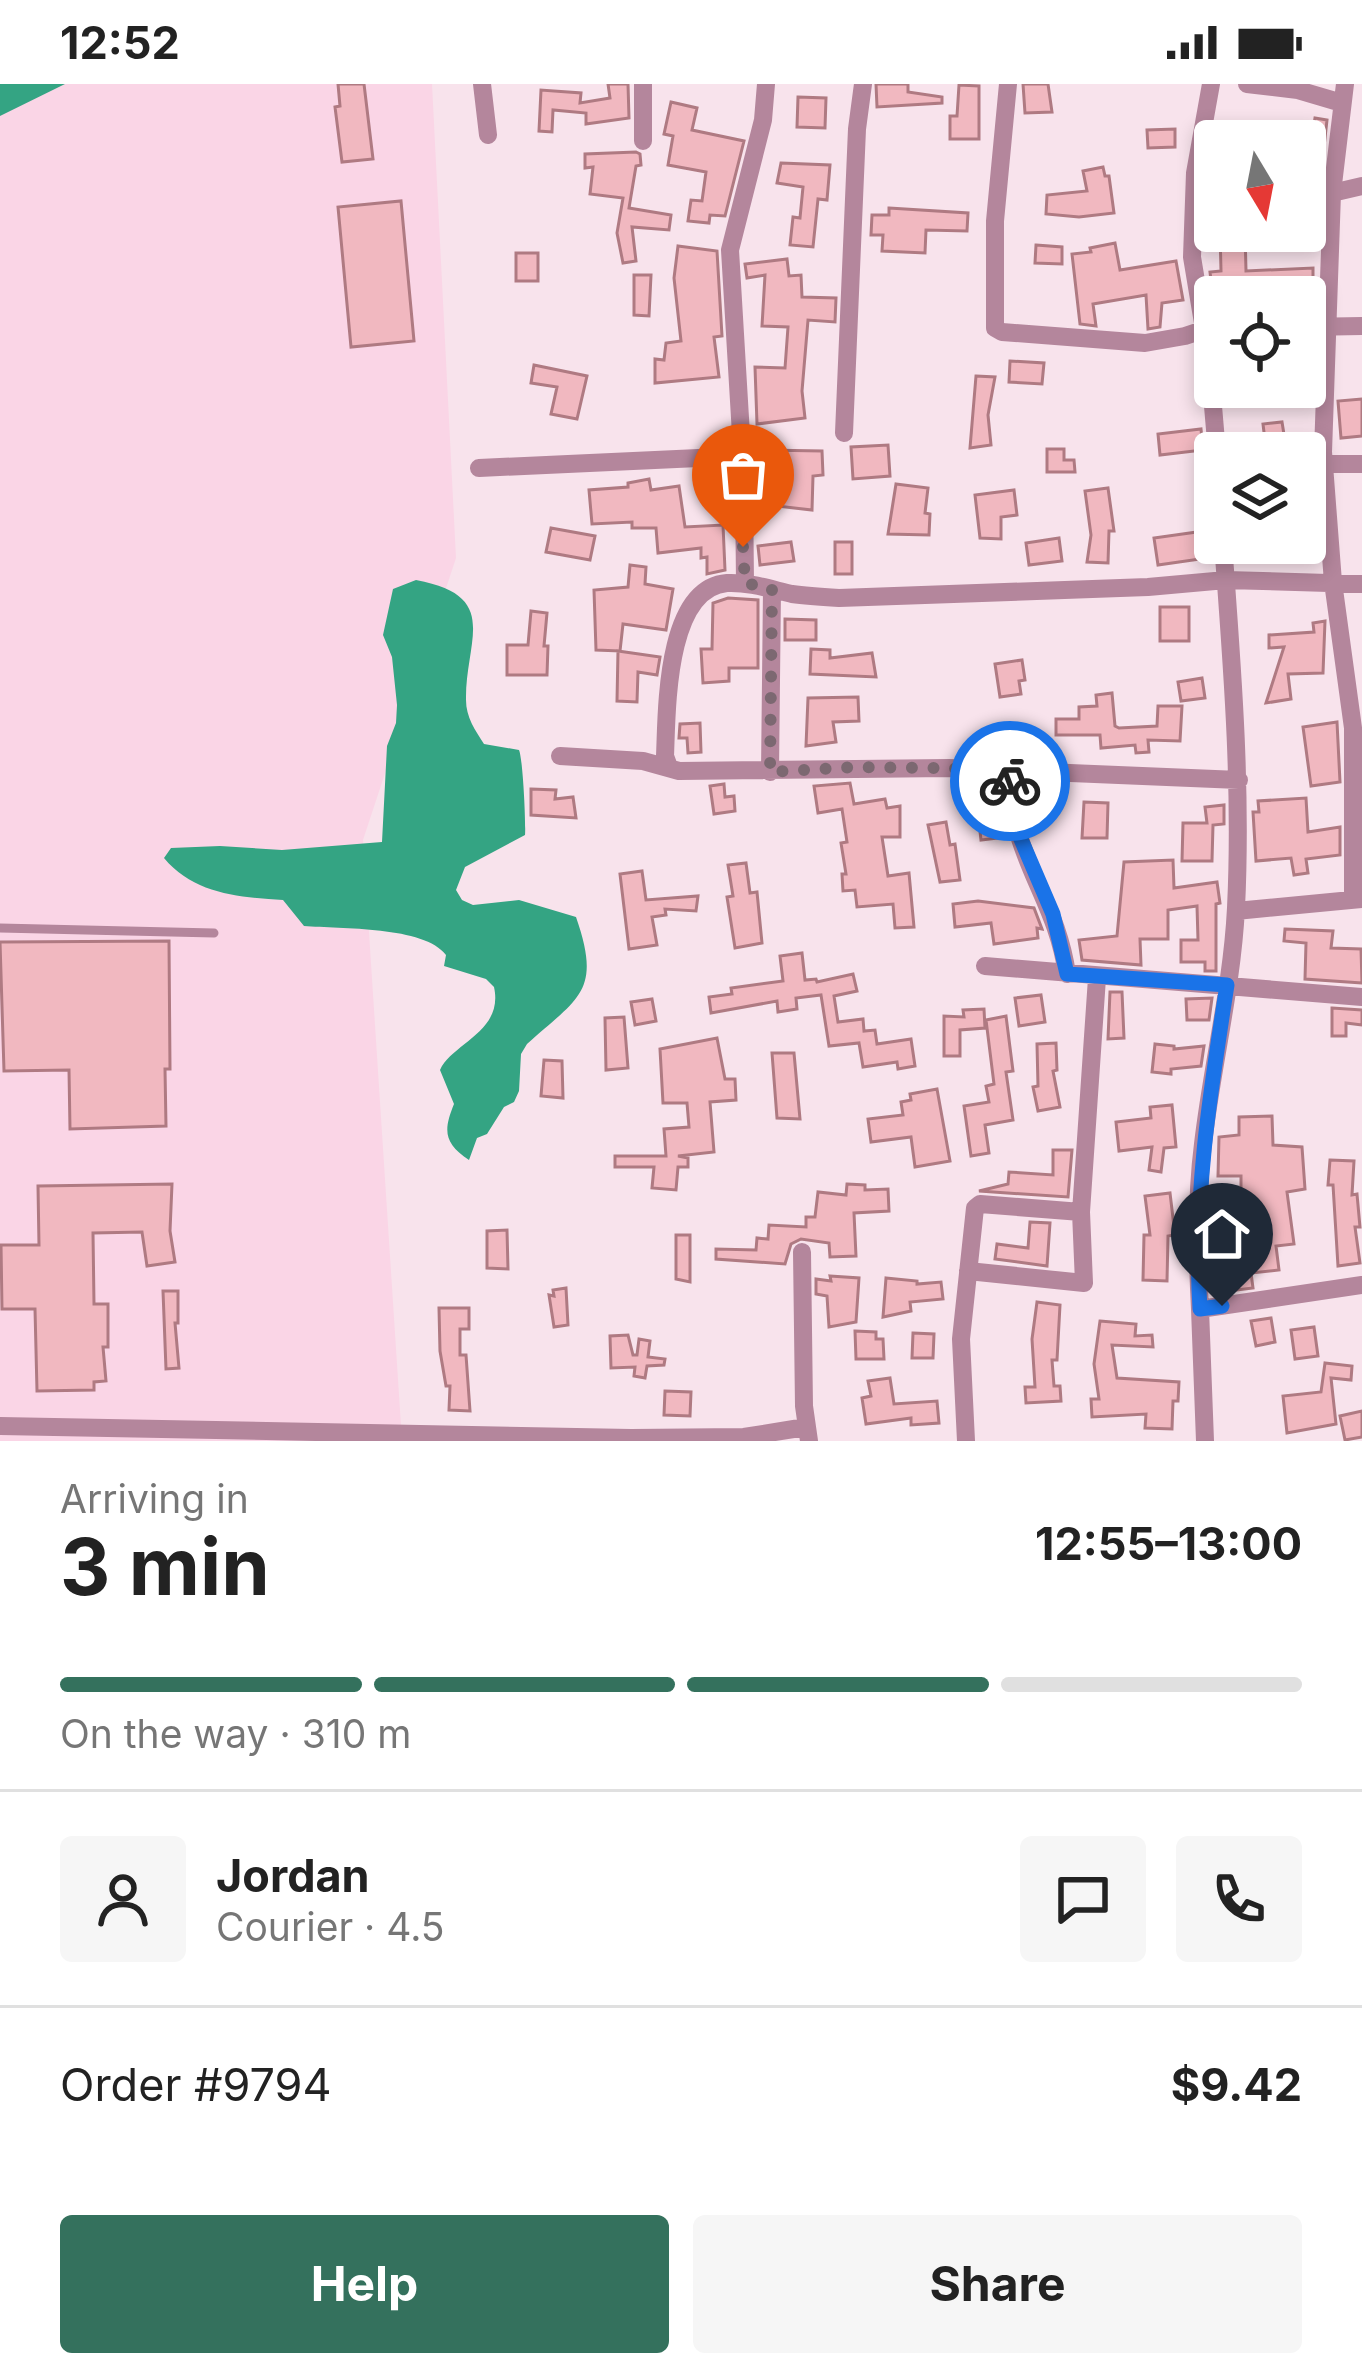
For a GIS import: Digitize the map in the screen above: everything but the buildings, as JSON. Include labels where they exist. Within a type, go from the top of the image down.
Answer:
[{"type":"street","points":[[482,84],[488,136]]},
{"type":"street","points":[[643,84],[643,141]]},
{"type":"street","points":[[745,583],[730,250],[763,120],[766,84]]},
{"type":"street","points":[[844,433],[863,84]]},
{"type":"street","points":[[1008,84],[995,220],[995,328],[1145,343],[1194,332]]},
{"type":"street","points":[[1194,276],[1195,173],[1211,84]]},
{"type":"street","points":[[1247,84],[1344,93],[1321,276]]},
{"type":"street","points":[[1332,193],[1362,187]]},
{"type":"street","points":[[1326,327],[1362,326]]},
{"type":"street","points":[[479,468],[742,456]]},
{"type":"street","points":[[1326,464],[1362,464]]},
{"type":"street","points":[[1236,910],[1358,899],[1353,728],[1326,490]]},
{"type":"street","points":[[1204,1441],[1198,1218],[1202,1146],[1236,910],[1239,780],[1225,564]]},
{"type":"street","points":[[669,767],[665,756],[668,684],[676,639],[706,590],[720,584],[745,583],[839,598],[1226,580],[1362,584]]},
{"type":"street","points":[[770,772],[772,589]]},
{"type":"street","points":[[560,756],[680,771],[999,769],[1239,780]]},
{"type":"street","points":[[999,769],[1015,787],[1017,830],[1053,914],[1067,974]]},
{"type":"street","points":[[985,966],[1362,997]]},
{"type":"street","points":[[968,1271],[1084,1283],[1081,1212],[1097,978]]},
{"type":"street","points":[[966,1441],[961,1339],[973,1215],[980,1204],[1081,1212]]},
{"type":"street","points":[[8,1431],[713,1438],[807,1434],[802,1252]]},
{"type":"street","points":[[1200,1309],[1362,1286]]},
{"type":"lane","points":[[0,928],[214,933]]},
{"type":"shaded area","points":[[0,84],[432,84],[456,558],[363,840],[402,1441],[0,1441]]},
{"type":"shaded area","points":[[0,84],[65,84],[0,116]]},
{"type":"shaded area","points":[[416,580],[443,587],[469,609],[473,624],[466,700],[469,718],[484,744],[519,750],[522,766],[525,835],[465,867],[456,890],[473,905],[519,900],[576,917],[587,962],[581,991],[527,1044],[521,1054],[514,1102],[504,1107],[487,1134],[477,1138],[469,1160],[448,1136],[454,1104],[440,1070],[491,1015],[494,987],[486,979],[444,966],[446,955],[420,939],[381,931],[304,926],[283,900],[233,895],[203,886],[164,858],[171,848],[282,850],[382,842],[387,746],[397,705],[392,657],[383,635],[393,589]]},
{"type":"way so far","points":[[743,547],[745,583],[772,589],[770,772],[856,767],[999,769],[1010,781]]},
{"type":"route","points":[[1010,781],[1018,800],[1017,830],[1062,939],[1067,974],[1227,985],[1202,1146],[1198,1218],[1200,1309],[1222,1306]]}]
